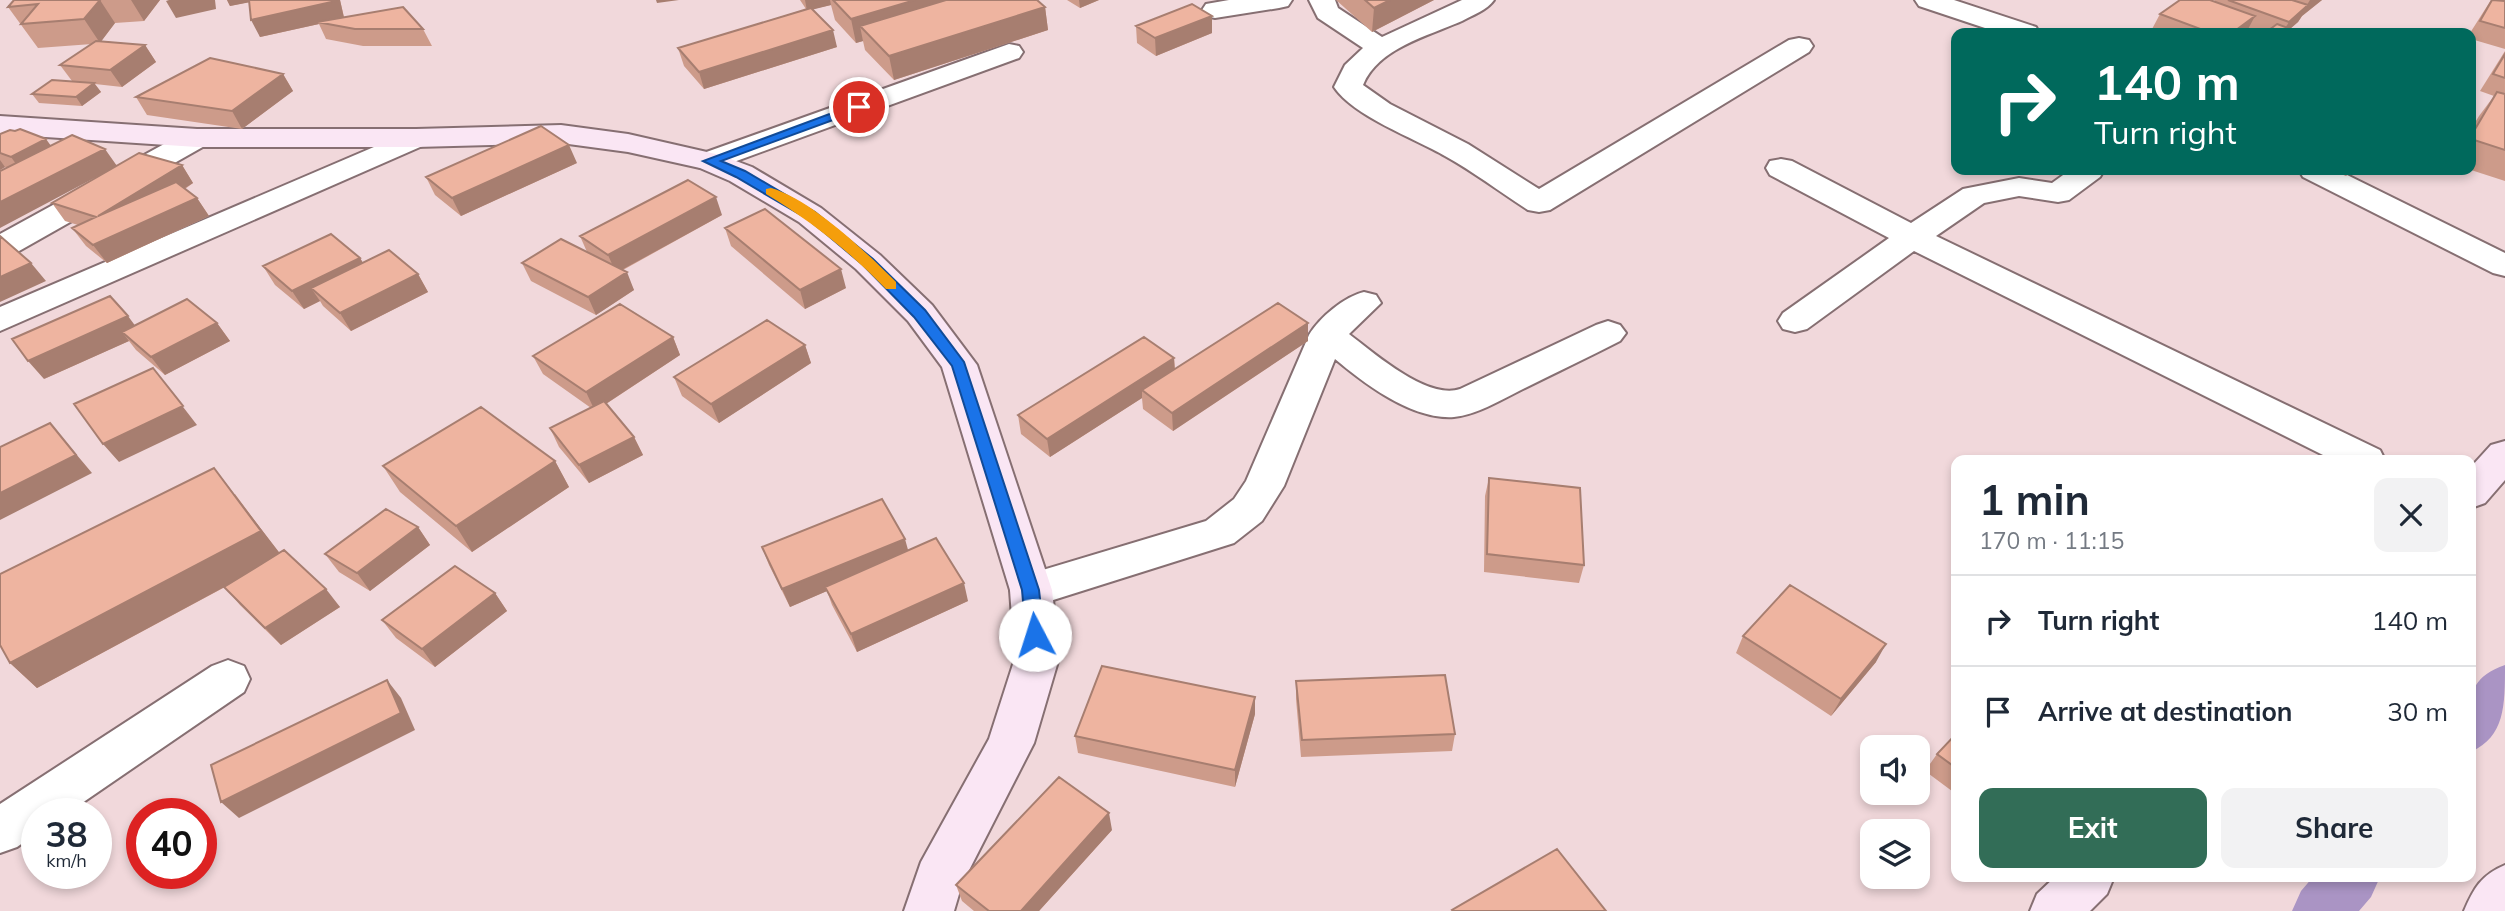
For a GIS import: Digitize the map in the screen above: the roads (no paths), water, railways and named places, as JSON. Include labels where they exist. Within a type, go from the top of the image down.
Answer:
[{"type":"street","points":[[1215,10],[1279,0]]},
{"type":"street","points":[[1322,0],[1327,12],[1382,48]]},
{"type":"street","points":[[1480,0],[1366,58],[1350,73],[1348,88],[1380,110],[1457,150],[1539,203],[1799,46]]},
{"type":"street","points":[[1928,0],[2011,28]]},
{"type":"street","points":[[709,161],[1009,52]]},
{"type":"street","points":[[0,125],[197,138],[416,138],[561,134],[628,143],[709,161],[741,174],[810,215],[868,262],[919,313],[959,365],[1031,590],[1037,658],[1011,743],[939,878],[929,911]]},
{"type":"street","points":[[0,248],[197,138]]},
{"type":"street","points":[[0,320],[416,138]]},
{"type":"street","points":[[1782,168],[1912,237],[2356,455]]},
{"type":"street","points":[[1795,321],[1974,196],[2018,187],[2058,192],[2082,175]]},
{"type":"street","points":[[2324,175],[2505,266]]},
{"type":"street","points":[[1031,590],[1220,533],[1248,510],[1264,486],[1327,335],[1364,303]]},
{"type":"street","points":[[1327,335],[1387,380],[1419,397],[1452,404],[1473,398],[1608,333]]},
{"type":"street","points":[[2476,487],[2505,455]]},
{"type":"street","points":[[0,831],[228,678]]},
{"type":"street","points":[[2055,911],[2084,882]]},
{"type":"waterway","points":[[2476,723],[2505,687]]},
{"type":"waterway","points":[[2322,911],[2346,882]]}]
